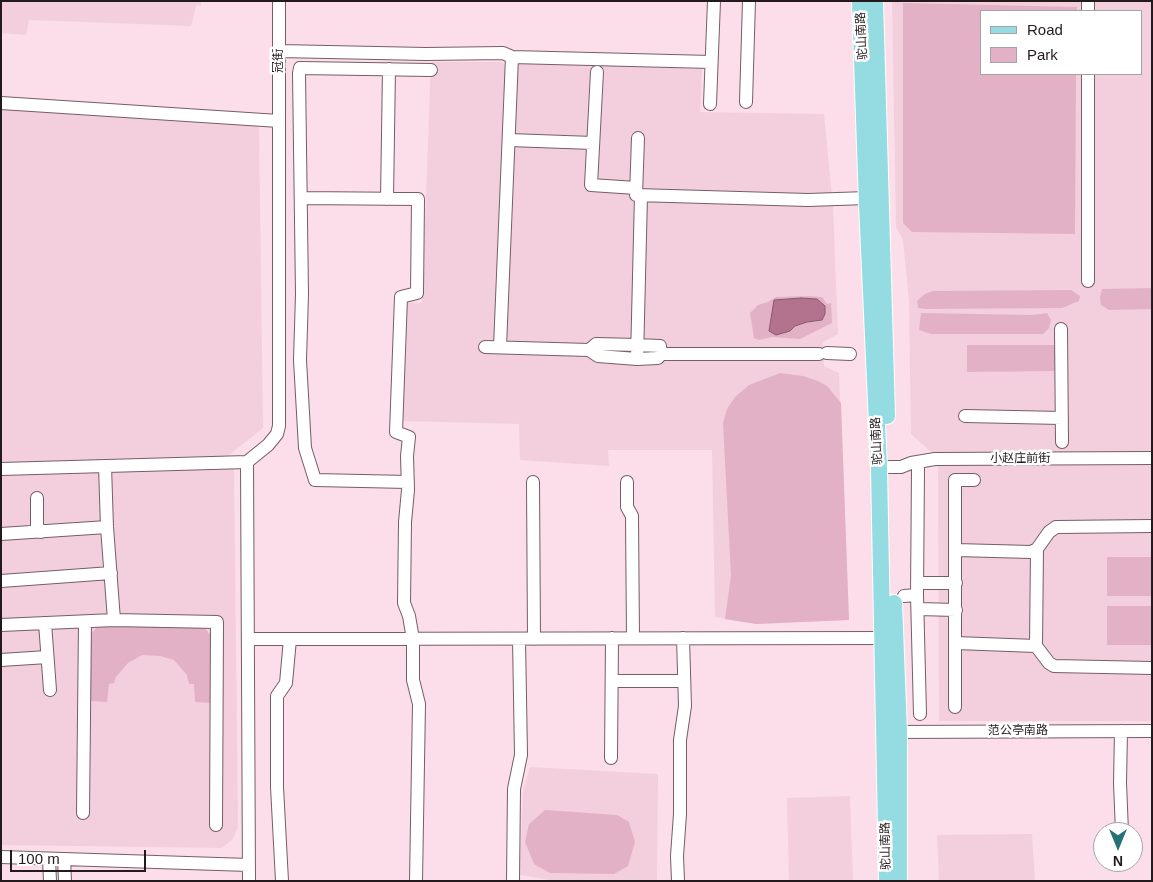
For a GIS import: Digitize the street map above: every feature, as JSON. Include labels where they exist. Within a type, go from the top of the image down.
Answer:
[{"type":"main road","name":"驼山南路","points":[[860,1],[867,198],[899,881]]},
{"type":"main road","name":"驼山南路","points":[[875,1],[889,467],[889,638]]},
{"type":"main road","name":"驼山南路","points":[[887,881],[892,732]]},
{"type":"street","name":"冠街","points":[[247,462],[268,445],[277,434],[279,426],[279,1]]},
{"type":"street","points":[[710,104],[714,1]]},
{"type":"street","points":[[746,102],[749,1]]},
{"type":"street","points":[[279,51],[426,54],[503,53],[512,57],[712,62]]},
{"type":"street","points":[[500,347],[512,57]]},
{"type":"street","points":[[408,482],[315,480],[305,448],[302,408],[300,68],[431,70]]},
{"type":"street","points":[[387,199],[389,69]]},
{"type":"street","points":[[597,72],[590,185],[639,192],[808,200],[867,198]]},
{"type":"street","points":[[1088,75],[1088,281]]},
{"type":"street","points":[[1,103],[279,121]]},
{"type":"street","points":[[637,358],[638,138]]},
{"type":"street","points":[[509,140],[593,143]]},
{"type":"street","points":[[301,198],[418,200],[417,293],[400,297],[396,432],[409,436],[404,603],[409,616],[413,639],[413,680],[418,704],[416,881]]},
{"type":"street","points":[[1062,329],[1062,442]]},
{"type":"street","points":[[589,350],[596,344],[660,346],[661,354]]},
{"type":"street","points":[[485,347],[589,350],[598,356],[637,358],[658,358],[661,354],[850,354]]},
{"type":"street","points":[[965,416],[1062,418]]},
{"type":"street","name":"小赵庄前街","points":[[889,467],[900,467],[935,459],[1152,458]]},
{"type":"street","points":[[1,468],[247,462],[249,881]]},
{"type":"street","points":[[104,466],[114,620]]},
{"type":"street","points":[[918,468],[913,591],[918,609],[920,714]]},
{"type":"street","points":[[955,707],[955,480],[974,480]]},
{"type":"street","points":[[532,482],[534,639]]},
{"type":"street","points":[[627,482],[627,507],[632,516],[633,638]]},
{"type":"street","points":[[37,498],[37,526],[40,532]]},
{"type":"street","points":[[956,550],[1031,552],[1037,549],[1049,532],[1056,527],[1152,526]]},
{"type":"street","points":[[1,534],[107,527]]},
{"type":"street","points":[[1037,549],[1036,646],[1049,663],[1054,666],[1152,668]]},
{"type":"street","points":[[1,580],[112,573]]},
{"type":"street","points":[[913,591],[956,583]]},
{"type":"street","points":[[918,609],[956,610]]},
{"type":"street","points":[[1,625],[114,620],[217,622],[216,825]]},
{"type":"street","points":[[83,813],[85,622]]},
{"type":"street","points":[[45,624],[50,690]]},
{"type":"street","points":[[611,758],[612,638]]},
{"type":"street","points":[[678,881],[680,740],[685,706],[683,638]]},
{"type":"street","points":[[249,639],[889,638]]},
{"type":"street","points":[[282,881],[277,787],[277,696],[286,683],[290,639]]},
{"type":"street","points":[[513,881],[514,789],[521,755],[519,639]]},
{"type":"street","points":[[956,642],[1036,646]]},
{"type":"street","points":[[1,660],[47,657]]},
{"type":"street","points":[[612,681],[684,681]]},
{"type":"street","points":[[1121,731],[1122,822]]},
{"type":"street","name":"范公亭南路","points":[[892,732],[1152,731]]},
{"type":"street","points":[[1,857],[249,865]]},
{"type":"street","points":[[49,859],[50,881]]},
{"type":"street","points":[[64,859],[64,881]]},
{"type":"shaded area","points":[[1,1],[201,1],[201,5],[196,6],[191,26],[29,20],[26,35],[1,33]]},
{"type":"shaded area","points":[[892,1],[1152,1],[1152,452],[931,452],[911,434],[909,301],[903,240],[896,227]]},
{"type":"shaded area","points":[[431,62],[502,62],[507,67],[517,62],[702,69],[700,112],[824,114],[833,207],[838,334],[823,342],[824,366],[839,373],[849,620],[756,624],[715,617],[712,450],[608,450],[609,466],[520,460],[519,424],[401,421],[406,303],[422,303]]},
{"type":"shaded area","points":[[1,106],[259,125],[263,428],[228,456],[1,463]]},
{"type":"shaded area","points":[[817,299],[825,306],[825,314],[822,320],[807,322],[795,326],[790,331],[776,335],[769,331],[774,300]]},
{"type":"shaded area","points":[[938,465],[1152,465],[1152,721],[939,721]]},
{"type":"shaded area","points":[[234,468],[238,827],[233,839],[222,848],[1,845],[1,474]]},
{"type":"shaded area","points":[[530,767],[658,774],[657,881],[556,881],[520,875],[523,790]]},
{"type":"shaded area","points":[[850,796],[853,881],[789,881],[787,798]]},
{"type":"shaded area","points":[[1032,834],[1035,881],[939,881],[937,835]]},
{"type":"green space","points":[[903,3],[1077,7],[1077,10],[980,10],[980,75],[1076,75],[1075,234],[912,232],[903,223]]},
{"type":"green space","points":[[1152,288],[1152,309],[1109,310],[1101,305],[1102,289]]},
{"type":"green space","points":[[1071,290],[1080,296],[1079,301],[1062,308],[926,309],[918,308],[917,301],[925,294],[933,291]]},
{"type":"green space","points":[[776,297],[822,297],[827,304],[831,303],[832,323],[800,339],[772,337],[759,340],[754,338],[750,313],[758,305]]},
{"type":"green space","points":[[921,313],[1033,315],[1047,313],[1051,320],[1049,328],[1043,334],[931,334],[919,330]]},
{"type":"green space","points":[[967,345],[1056,345],[1055,371],[967,372]]},
{"type":"green space","points":[[780,373],[803,376],[818,381],[827,386],[841,403],[849,620],[756,624],[725,619],[731,576],[723,423],[727,409],[735,397],[749,385]]},
{"type":"green space","points":[[1107,557],[1151,557],[1151,596],[1107,596]]},
{"type":"green space","points":[[1107,606],[1152,606],[1152,645],[1107,645]]},
{"type":"green space","points":[[98,626],[204,627],[211,636],[210,703],[195,702],[194,684],[189,684],[187,675],[174,660],[160,656],[142,655],[128,663],[116,677],[114,683],[109,684],[107,702],[90,701],[90,635]]},
{"type":"green space","points":[[545,810],[617,815],[629,822],[635,842],[628,866],[614,874],[550,873],[534,864],[525,842],[529,824]]}]
